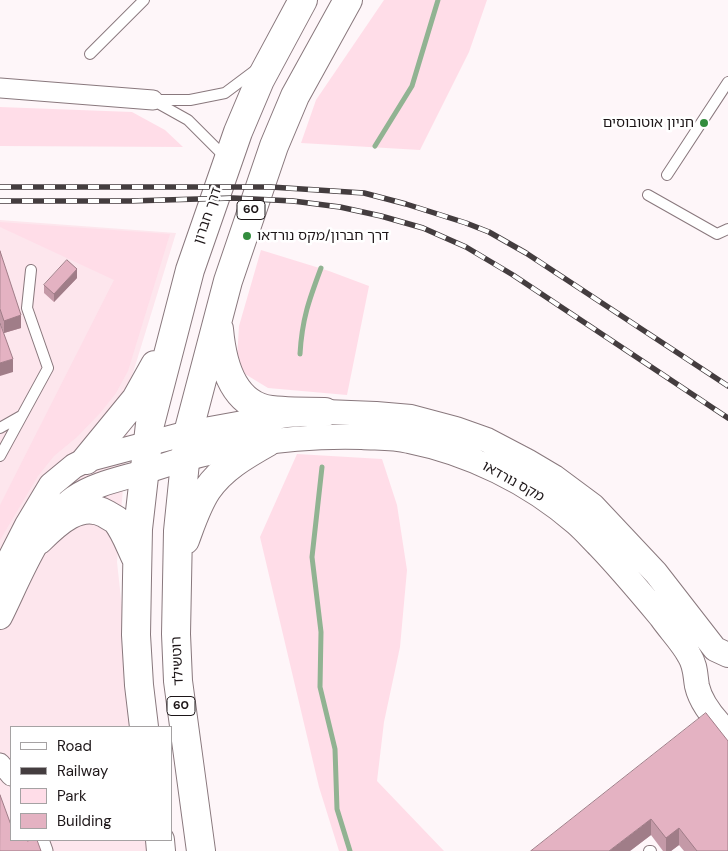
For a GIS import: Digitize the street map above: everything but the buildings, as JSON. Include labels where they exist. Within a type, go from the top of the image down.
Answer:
[{"type":"highway","name":"60","points":[[177,560],[178,531],[187,446],[218,316],[245,229],[274,146],[295,96],[348,0]]},
{"type":"highway","name":"דרך חברון","points":[[137,559],[143,473],[150,424],[172,333],[190,270],[228,160],[256,89],[298,3]]},
{"type":"highway","points":[[218,316],[221,348],[226,368],[242,396],[254,404],[270,410],[325,412]]},
{"type":"highway","points":[[86,460],[136,399],[172,333]]},
{"type":"highway","points":[[177,560],[207,491],[224,471],[241,457],[268,442]]},
{"type":"highway","points":[[39,540],[54,525],[71,514],[86,509],[101,511],[115,519],[125,534],[137,559],[136,635],[144,726]]},
{"type":"highway","name":"רוטשילד","points":[[177,560],[176,634],[178,681],[201,851]]},
{"type":"street","points":[[0,88],[153,100]]},
{"type":"street","name":"מקס נורדאו","points":[[187,446],[279,416],[325,412],[411,417],[447,426],[486,440],[547,472],[593,506],[656,573],[719,648]]},
{"type":"street","name":"מקס נורדאו","points":[[187,446],[268,442],[326,436],[407,440],[456,454],[516,481],[541,496],[577,523],[638,588],[690,657],[696,671],[700,695],[728,733]]},
{"type":"street","points":[[0,578],[27,524],[51,485],[74,466],[86,460],[147,444],[187,446]]},
{"type":"street","points":[[0,617],[39,540],[58,513],[73,499],[90,489],[143,473],[187,446]]},
{"type":"street","points":[[690,657],[697,646],[719,648]]},
{"type":"street","points":[[0,762],[10,775]]},
{"type":"lane","points":[[90,54],[144,0]]},
{"type":"lane","points":[[153,100],[190,100],[225,93],[270,60]]},
{"type":"lane","points":[[667,175],[728,82]]},
{"type":"lane","points":[[153,100],[188,120],[228,160]]},
{"type":"lane","points":[[648,195],[717,234],[728,229]]},
{"type":"lane","points":[[0,456],[48,368],[27,308],[30,270]]},
{"type":"lane","points":[[0,428],[22,416]]},
{"type":"shaded area","points":[[0,220],[176,233],[132,376],[117,562],[135,726],[10,726],[10,841],[147,841],[149,851],[0,851]]},
{"type":"green space","points":[[384,0],[487,0],[469,52],[420,150],[301,143],[316,100]]},
{"type":"green space","points":[[0,107],[132,112],[165,130],[183,147],[0,146]]},
{"type":"green space","points":[[0,222],[170,234],[128,371],[116,393],[101,412],[77,437],[54,456],[38,476],[0,540],[0,505],[114,280],[0,227]]},
{"type":"green space","points":[[261,250],[329,271],[369,286],[347,395],[268,388],[245,374],[237,358],[239,326]]},
{"type":"green space","points":[[297,454],[382,459],[397,505],[407,570],[400,647],[384,722],[377,781],[444,851],[339,851],[319,787],[260,537]]},
{"type":"waterway","points":[[375,146],[412,86],[438,0]]},
{"type":"waterway","points":[[300,354],[302,330],[321,268]]},
{"type":"waterway","points":[[322,467],[312,557],[321,632],[320,687],[335,749],[337,809],[350,851]]},
{"type":"railway","points":[[0,187],[271,187],[364,193],[406,204],[489,232],[526,253],[728,386]]},
{"type":"railway","points":[[0,201],[130,201],[233,198],[293,201],[340,207],[423,228],[466,247],[513,275],[728,418]]},
{"type":"place","name":"חניון אוטובוסים","points":[[704,123]]},
{"type":"place","name":"דרך חברון/מקס נורדאו","points":[[247,236]]}]
